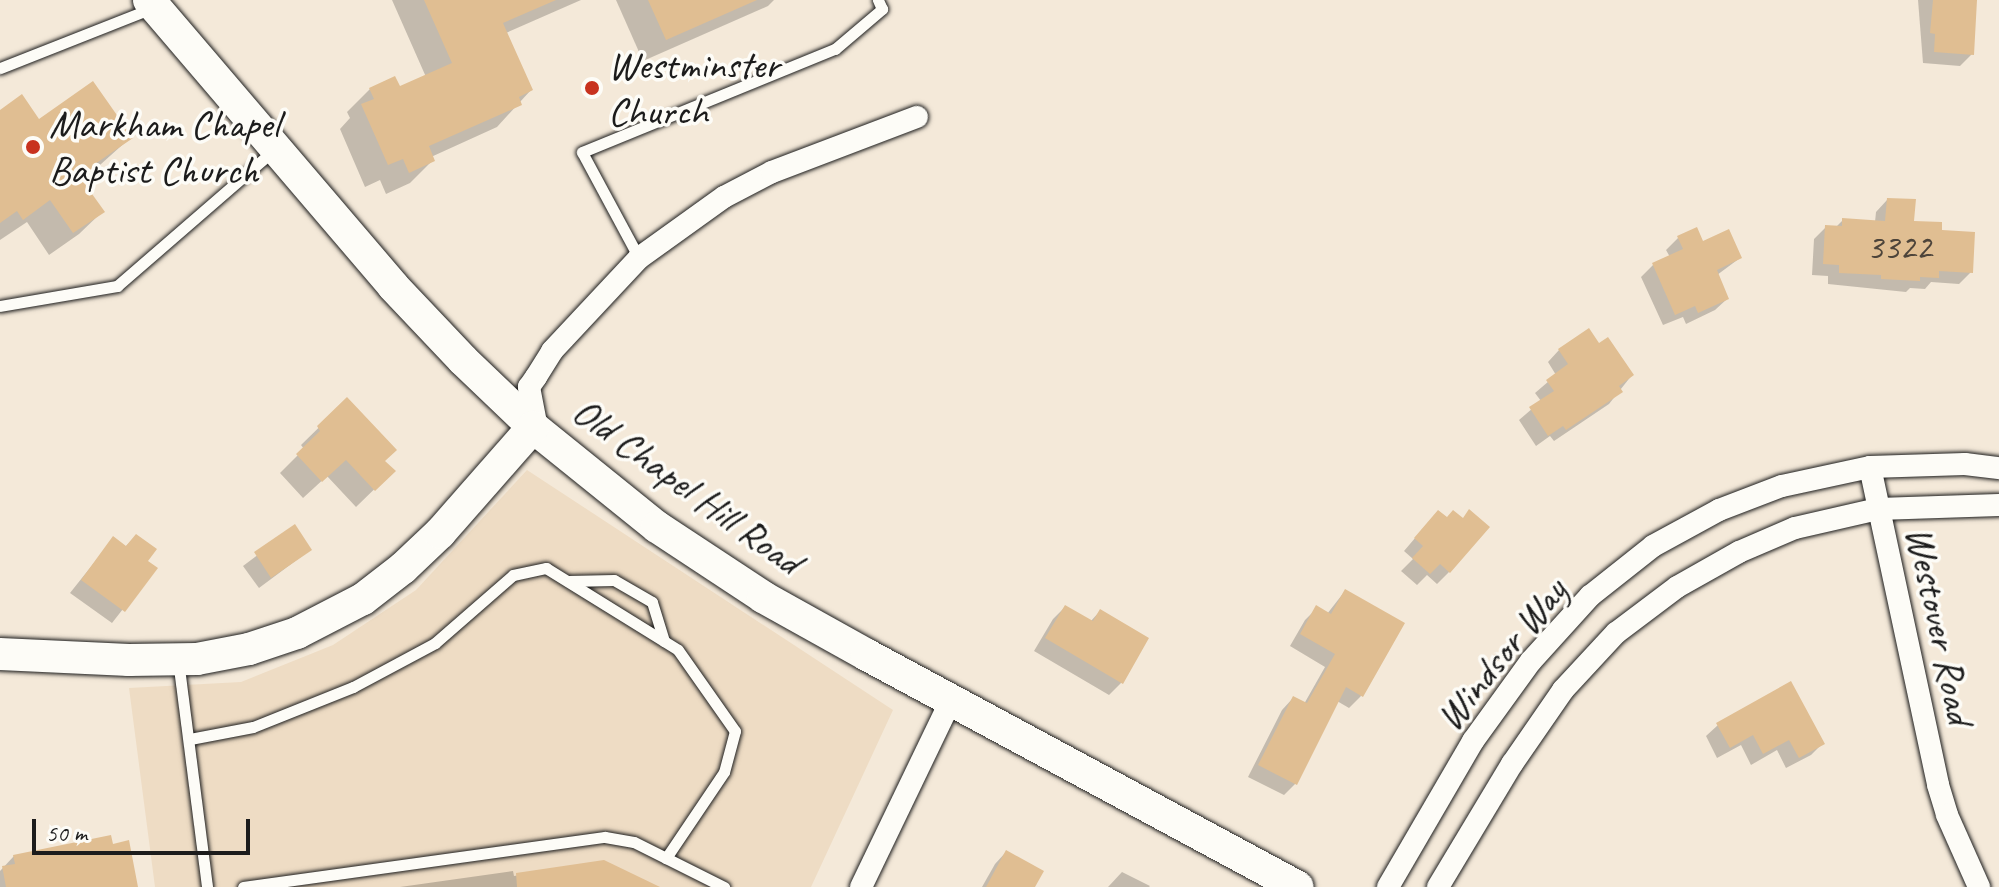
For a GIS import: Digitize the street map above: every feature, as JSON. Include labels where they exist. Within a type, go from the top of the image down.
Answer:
[{"type":"street","name":"Old Chapel Hill Road","points":[[152,4],[393,286],[533,427],[657,527],[736,579],[951,700],[1297,887]]},
{"type":"street","points":[[0,654],[178,660],[249,649],[297,633],[363,599],[440,533],[533,427],[536,423],[529,387],[552,351],[639,258],[724,197],[760,179],[917,117]]},
{"type":"street","name":"Windsor Way","points":[[1388,887],[1473,741],[1531,661],[1590,596],[1653,546],[1719,510],[1782,486],[1870,467],[1965,464],[1999,468]]},
{"type":"street","name":"Westover Road","points":[[1870,467],[1938,785],[1947,815],[1979,887]]},
{"type":"street","name":"Windsor Way","points":[[1438,887],[1529,739],[1563,690],[1616,633],[1677,587],[1739,552],[1795,528],[1878,509],[1999,505]]},
{"type":"street","points":[[861,887],[951,700]]},
{"type":"lane","points":[[639,258],[582,152],[835,49],[882,9],[878,0]]},
{"type":"lane","points":[[0,68],[152,4]]},
{"type":"lane","points":[[0,306],[117,286],[275,148]]},
{"type":"lane","points":[[190,739],[253,727],[353,687],[435,643],[513,575],[546,568],[678,650],[735,731],[724,772],[666,858]]},
{"type":"lane","points":[[568,581],[614,580],[652,602],[665,642]]},
{"type":"lane","points":[[178,660],[207,887]]},
{"type":"lane","points":[[243,887],[605,837],[623,838],[724,887]]},
{"type":"shaded area","points":[[527,470],[893,710],[811,887],[155,887],[129,688],[241,682],[333,645],[416,590]]},
{"type":"building","points":[[424,0],[556,0],[503,23],[533,90],[519,97],[522,105],[429,146],[435,161],[409,173],[403,159],[388,165],[361,104],[374,99],[369,88],[395,76],[400,86],[452,63]]},
{"type":"building","points":[[648,0],[757,0],[666,40]]},
{"type":"building","points":[[1933,0],[1977,0],[1974,55],[1934,52],[1935,34],[1930,33]]},
{"type":"building","points":[[93,81],[133,138],[92,166],[96,170],[82,180],[105,212],[73,233],[50,200],[23,220],[17,211],[0,223],[0,110],[22,94],[39,119]]},
{"type":"building","points":[[1887,198],[1916,199],[1914,221],[1942,222],[1942,230],[1975,232],[1973,273],[1939,271],[1939,278],[1920,277],[1920,281],[1881,279],[1881,275],[1839,273],[1839,265],[1823,264],[1825,225],[1842,226],[1842,218],[1885,221]]},
{"type":"building","points":[[1697,227],[1703,241],[1729,229],[1742,258],[1717,270],[1729,299],[1698,313],[1695,306],[1675,315],[1652,263],[1683,249],[1677,236]]},
{"type":"building","points":[[1589,328],[1599,343],[1608,337],[1634,375],[1619,386],[1623,392],[1566,430],[1563,426],[1548,436],[1529,407],[1554,391],[1546,380],[1568,364],[1558,349]]},
{"type":"building","points":[[347,397],[397,450],[385,461],[396,471],[375,491],[346,460],[322,482],[296,454],[320,431],[317,426]]},
{"type":"building","points":[[1469,509],[1490,527],[1450,573],[1440,564],[1430,574],[1412,558],[1423,546],[1414,538],[1438,510],[1447,517],[1453,510],[1463,518]]},
{"type":"building","points":[[295,524],[312,550],[271,578],[254,552]]},
{"type":"building","points":[[136,534],[157,549],[148,561],[158,568],[125,612],[81,580],[113,536],[126,546]]},
{"type":"building","points":[[1345,589],[1405,623],[1363,697],[1346,687],[1297,785],[1258,765],[1293,696],[1307,703],[1335,654],[1300,634],[1316,605],[1331,614]]},
{"type":"building","points":[[1065,605],[1093,621],[1100,609],[1149,638],[1123,684],[1045,638]]},
{"type":"building","points":[[1791,681],[1825,744],[1799,758],[1789,740],[1763,754],[1753,735],[1730,748],[1716,723]]},
{"type":"building","points":[[111,835],[113,844],[129,840],[138,887],[6,887],[2,866],[15,864],[13,855]]},
{"type":"building","points":[[1006,850],[1044,871],[1035,887],[986,887]]},
{"type":"building","points":[[604,860],[660,887],[517,887],[516,873]]},
{"type":"place","name":"Westminster Church","points":[[592,88]]},
{"type":"place","name":"Markham Chapel Baptist Church","points":[[33,147]]}]
